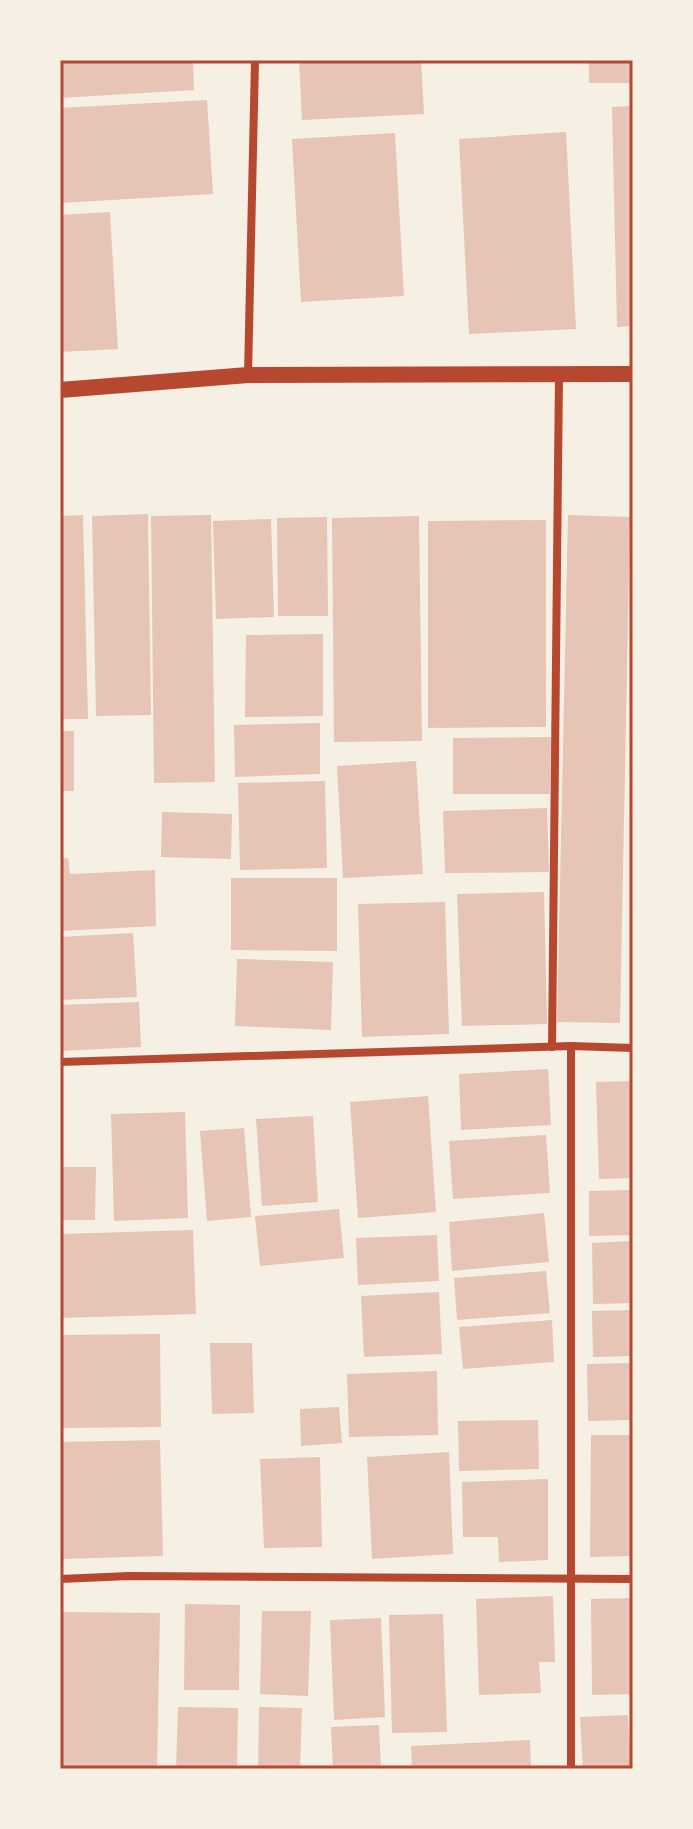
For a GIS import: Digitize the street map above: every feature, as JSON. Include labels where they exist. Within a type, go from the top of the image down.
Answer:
[{"type":"main road","points":[[60,390],[248,375],[633,374]]},
{"type":"street","points":[[248,375],[255,60]]},
{"type":"street","points":[[552,1047],[559,374]]},
{"type":"street","points":[[571,1046],[571,1769]]},
{"type":"street","points":[[60,1062],[571,1046],[633,1048]]},
{"type":"street","points":[[60,1579],[129,1576],[633,1579]]},
{"type":"building","points":[[60,60],[193,60],[194,90],[60,98]]},
{"type":"building","points":[[299,60],[421,60],[424,114],[302,120]]},
{"type":"building","points":[[589,60],[633,60],[633,83],[589,83]]},
{"type":"building","points":[[207,100],[213,194],[60,203],[60,108]]},
{"type":"building","points":[[633,106],[633,326],[617,327],[612,107]]},
{"type":"building","points":[[566,132],[576,329],[469,334],[459,139]]},
{"type":"building","points":[[395,133],[404,296],[301,302],[292,139]]},
{"type":"building","points":[[110,212],[118,349],[60,352],[60,215]]},
{"type":"building","points":[[148,514],[151,715],[96,716],[92,516]]},
{"type":"building","points":[[83,515],[88,719],[60,719],[60,516]]},
{"type":"building","points":[[211,515],[215,782],[154,783],[151,516]]},
{"type":"building","points":[[568,515],[630,517],[620,1023],[557,1022]]},
{"type":"building","points":[[419,516],[422,741],[334,742],[332,518]]},
{"type":"building","points":[[327,517],[328,616],[278,616],[277,518]]},
{"type":"building","points":[[271,519],[274,617],[216,619],[213,521]]},
{"type":"building","points":[[546,520],[546,727],[428,728],[428,521]]},
{"type":"building","points":[[323,634],[323,716],[245,717],[246,635]]},
{"type":"building","points":[[320,723],[320,774],[235,777],[234,725]]},
{"type":"building","points":[[60,731],[74,731],[74,791],[60,791]]},
{"type":"building","points":[[551,737],[550,794],[453,794],[453,738]]},
{"type":"building","points":[[416,761],[423,874],[343,878],[337,766]]},
{"type":"building","points":[[325,781],[327,868],[240,870],[238,783]]},
{"type":"building","points":[[547,808],[549,872],[445,873],[443,811]]},
{"type":"building","points":[[162,812],[232,814],[231,859],[161,857]]},
{"type":"building","points":[[68,858],[70,874],[155,870],[156,926],[60,931],[60,859]]},
{"type":"building","points":[[231,878],[337,878],[337,951],[231,950]]},
{"type":"building","points":[[544,892],[547,1024],[462,1026],[457,894]]},
{"type":"building","points":[[445,902],[449,1034],[362,1037],[358,904]]},
{"type":"building","points":[[133,933],[137,997],[60,1000],[60,937]]},
{"type":"building","points":[[237,959],[333,962],[331,1030],[235,1026]]},
{"type":"building","points":[[139,1002],[141,1047],[60,1051],[60,1005]]},
{"type":"building","points":[[548,1069],[551,1125],[461,1130],[459,1074]]},
{"type":"building","points":[[633,1081],[633,1178],[599,1179],[596,1082]]},
{"type":"building","points":[[428,1096],[436,1212],[358,1218],[350,1102]]},
{"type":"building","points":[[185,1112],[188,1218],[114,1221],[111,1114]]},
{"type":"building","points":[[313,1116],[318,1202],[262,1206],[256,1119]]},
{"type":"building","points":[[244,1128],[251,1217],[207,1221],[200,1131]]},
{"type":"building","points":[[546,1135],[550,1193],[453,1199],[449,1141]]},
{"type":"building","points":[[60,1167],[96,1167],[95,1220],[60,1220]]},
{"type":"building","points":[[633,1190],[633,1235],[589,1236],[589,1191]]},
{"type":"building","points":[[339,1209],[344,1258],[260,1266],[255,1216]]},
{"type":"building","points":[[544,1213],[549,1262],[452,1271],[449,1222]]},
{"type":"building","points":[[193,1230],[196,1314],[60,1318],[60,1234]]},
{"type":"building","points":[[437,1235],[439,1281],[358,1285],[356,1238]]},
{"type":"building","points":[[633,1241],[633,1303],[593,1304],[592,1243]]},
{"type":"building","points":[[546,1271],[550,1313],[457,1320],[454,1278]]},
{"type":"building","points":[[439,1292],[442,1354],[364,1357],[361,1296]]},
{"type":"building","points":[[633,1310],[633,1356],[593,1357],[592,1311]]},
{"type":"building","points":[[552,1320],[554,1362],[463,1369],[459,1327]]},
{"type":"building","points":[[160,1334],[161,1427],[60,1428],[60,1335]]},
{"type":"building","points":[[210,1343],[252,1343],[254,1413],[212,1414]]},
{"type":"building","points":[[633,1363],[633,1420],[588,1421],[587,1364]]},
{"type":"building","points":[[437,1371],[438,1435],[349,1437],[347,1374]]},
{"type":"building","points":[[339,1407],[342,1443],[301,1446],[300,1409]]},
{"type":"building","points":[[538,1420],[539,1469],[459,1471],[458,1421]]},
{"type":"building","points":[[591,1435],[633,1435],[633,1556],[590,1557]]},
{"type":"building","points":[[160,1440],[163,1556],[60,1559],[60,1442]]},
{"type":"building","points":[[449,1452],[453,1554],[372,1559],[367,1457]]},
{"type":"building","points":[[320,1457],[322,1547],[264,1548],[260,1459]]},
{"type":"building","points":[[548,1479],[548,1560],[499,1562],[498,1537],[463,1537],[462,1482]]},
{"type":"building","points":[[553,1596],[555,1662],[539,1662],[541,1693],[479,1695],[476,1599]]},
{"type":"building","points":[[633,1598],[633,1694],[592,1695],[591,1599]]},
{"type":"building","points":[[185,1604],[240,1605],[239,1690],[184,1690]]},
{"type":"building","points":[[262,1611],[311,1611],[308,1696],[260,1694]]},
{"type":"building","points":[[60,1612],[160,1613],[157,1769],[60,1769]]},
{"type":"building","points":[[443,1614],[447,1732],[392,1733],[389,1615]]},
{"type":"building","points":[[381,1618],[385,1717],[334,1720],[330,1620]]},
{"type":"building","points":[[178,1707],[238,1708],[237,1769],[176,1769]]},
{"type":"building","points":[[259,1707],[302,1708],[300,1769],[258,1769]]},
{"type":"building","points":[[628,1715],[631,1769],[583,1769],[580,1717]]},
{"type":"building","points":[[379,1725],[381,1769],[333,1769],[331,1727]]},
{"type":"building","points":[[530,1740],[531,1769],[412,1769],[411,1746]]}]
